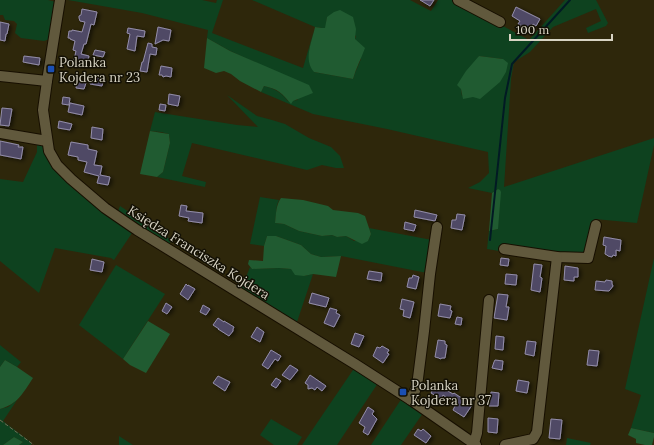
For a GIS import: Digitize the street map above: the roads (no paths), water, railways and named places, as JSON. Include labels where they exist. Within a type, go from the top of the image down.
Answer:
[{"type":"street","name":"Księdza Franciszka Kojdera","points":[[60,0],[43,110],[49,151],[57,165],[71,180],[105,208],[137,230],[411,400],[475,444]]},
{"type":"street","points":[[458,0],[500,22]]},
{"type":"street","points":[[0,76],[47,81]]},
{"type":"street","points":[[0,132],[47,141]]},
{"type":"street","points":[[504,249],[557,257],[588,258],[596,224]]},
{"type":"street","points":[[411,400],[419,371],[430,274],[438,226]]},
{"type":"street","points":[[505,445],[533,439],[537,432],[557,257]]},
{"type":"street","points":[[475,444],[489,300]]},
{"type":"waterway","points":[[490,240],[505,98],[512,64],[570,0]]},
{"type":"place","name":"Polanka Kojdera nr 23","points":[[51,69]]},
{"type":"place","name":"Polanka Kojdera nr 37","points":[[403,392]]}]
